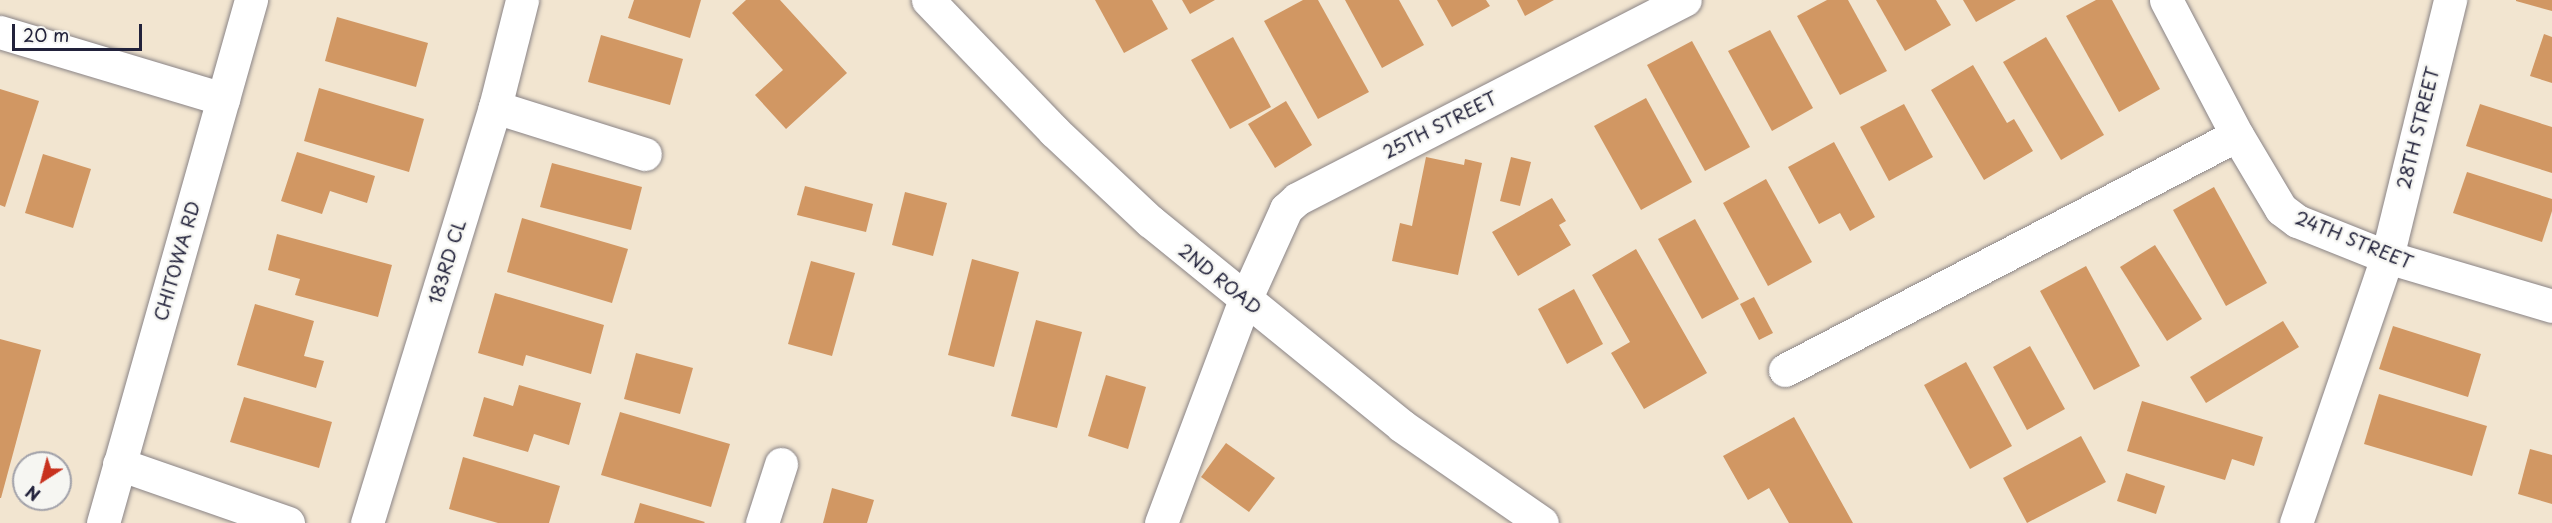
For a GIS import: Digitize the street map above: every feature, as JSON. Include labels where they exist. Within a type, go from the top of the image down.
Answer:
[{"type":"street","name":"CHITOWA RD","points":[[103,523],[251,0]]},
{"type":"street","name":"183RD CL","points":[[367,523],[495,107],[522,0]]},
{"type":"street","name":"2ND ROAD","points":[[928,0],[1054,131],[1150,221],[1402,426],[1542,523]]},
{"type":"street","name":"25TH STREET","points":[[1161,523],[1245,300],[1286,209],[1297,199],[1685,0]]},
{"type":"street","name":"24TH STREET","points":[[2166,0],[2237,135],[2281,209],[2297,221],[2387,257],[2552,306]]},
{"type":"street","name":"28TH STREET","points":[[2296,523],[2387,257],[2450,0]]},
{"type":"street","points":[[0,32],[223,99]]},
{"type":"street","points":[[495,107],[645,154]]},
{"type":"street","points":[[1785,370],[2237,135]]},
{"type":"street","points":[[762,523],[781,464]]},
{"type":"street","points":[[119,465],[288,523]]},
{"type":"building","points":[[634,0],[701,0],[690,38],[628,18]]},
{"type":"building","points":[[746,0],[780,0],[847,73],[786,129],[755,95],[783,70],[732,13]]},
{"type":"building","points":[[1095,0],[1152,0],[1168,29],[1124,53]]},
{"type":"building","points":[[1182,0],[1215,0],[1190,14]]},
{"type":"building","points":[[1303,0],[1318,0],[1369,92],[1318,119],[1264,21]]},
{"type":"building","points":[[1345,0],[1399,0],[1424,45],[1382,68]]},
{"type":"building","points":[[1437,0],[1486,0],[1490,6],[1452,27]]},
{"type":"building","points":[[1517,0],[1554,0],[1525,16]]},
{"type":"building","points":[[1827,0],[1848,0],[1887,71],[1840,95],[1797,16]]},
{"type":"building","points":[[1876,0],[1936,0],[1951,25],[1905,51]]},
{"type":"building","points":[[1963,0],[2016,0],[1976,22]]},
{"type":"building","points":[[2096,0],[2112,0],[2160,89],[2119,112],[2066,16]]},
{"type":"building","points":[[2552,0],[2552,11],[2516,1]]},
{"type":"building","points":[[337,17],[428,43],[416,87],[325,61]]},
{"type":"building","points":[[1770,30],[1813,108],[1772,131],[1728,51]]},
{"type":"building","points":[[2544,34],[2552,37],[2552,83],[2530,76]]},
{"type":"building","points":[[601,35],[683,59],[670,105],[588,82]]},
{"type":"building","points":[[1233,37],[1271,107],[1230,129],[1191,60]]},
{"type":"building","points":[[2046,37],[2104,135],[2061,160],[2003,62]]},
{"type":"building","points":[[1692,41],[1750,147],[1705,171],[1647,65]]},
{"type":"building","points":[[1973,65],[2007,123],[2014,119],[2033,151],[1984,180],[1931,90]]},
{"type":"building","points":[[319,88],[424,119],[409,172],[304,141]]},
{"type":"building","points":[[0,89],[39,101],[5,207],[0,205]]},
{"type":"building","points":[[1646,98],[1692,182],[1641,210],[1594,126]]},
{"type":"building","points":[[1286,101],[1312,145],[1275,168],[1248,124]]},
{"type":"building","points":[[1904,104],[1933,157],[1889,181],[1860,127]]},
{"type":"building","points":[[2480,104],[2552,127],[2552,173],[2466,146]]},
{"type":"building","points":[[1834,142],[1875,217],[1850,231],[1840,213],[1819,224],[1788,167]]},
{"type":"building","points":[[297,152],[375,176],[367,203],[330,191],[322,214],[281,201]]},
{"type":"building","points":[[43,154],[91,169],[73,228],[25,213]]},
{"type":"building","points":[[1426,157],[1464,165],[1465,159],[1482,163],[1458,275],[1392,261],[1400,223],[1412,226]]},
{"type":"building","points":[[1511,157],[1531,162],[1520,206],[1500,201]]},
{"type":"building","points":[[552,163],[642,187],[631,230],[540,207]]},
{"type":"building","points":[[2467,172],[2552,199],[2552,211],[2542,242],[2453,213]]},
{"type":"building","points":[[1766,179],[1812,262],[1768,286],[1723,203]]},
{"type":"building","points":[[805,186],[873,204],[866,232],[797,215]]},
{"type":"building","points":[[2214,187],[2267,283],[2226,306],[2173,210]]},
{"type":"building","points":[[905,192],[947,203],[933,256],[892,245]]},
{"type":"building","points":[[1552,198],[1566,221],[1559,225],[1571,245],[1518,276],[1492,232]]},
{"type":"building","points":[[522,218],[628,249],[612,303],[507,272]]},
{"type":"building","points":[[1695,219],[1739,299],[1702,319],[1658,239]]},
{"type":"building","points":[[277,234],[392,265],[378,317],[295,295],[300,279],[268,270]]},
{"type":"building","points":[[2155,245],[2202,319],[2167,341],[2120,267]]},
{"type":"building","points":[[1636,249],[1707,373],[1644,409],[1611,353],[1630,342],[1592,275]]},
{"type":"building","points":[[972,259],[1019,272],[994,367],[948,355]]},
{"type":"building","points":[[811,261],[855,273],[832,356],[788,344]]},
{"type":"building","points":[[2086,266],[2140,366],[2094,390],[2040,291]]},
{"type":"building","points":[[1574,289],[1603,344],[1567,364],[1538,309]]},
{"type":"building","points":[[495,293],[604,325],[591,374],[526,355],[523,366],[478,353]]},
{"type":"building","points":[[1754,297],[1773,333],[1759,340],[1740,304]]},
{"type":"building","points":[[255,304],[314,321],[304,356],[324,361],[316,388],[237,365]]},
{"type":"building","points":[[1036,320],[1082,332],[1057,428],[1011,416]]},
{"type":"building","points":[[2283,321],[2299,347],[2206,403],[2190,377]]},
{"type":"building","points":[[2393,326],[2481,354],[2468,397],[2379,369]]},
{"type":"building","points":[[0,339],[41,350],[0,498]]},
{"type":"building","points":[[2030,346],[2065,409],[2027,430],[1993,367]]},
{"type":"building","points":[[636,353],[693,368],[680,414],[624,399]]},
{"type":"building","points":[[1966,362],[2012,446],[1970,469],[1924,385]]},
{"type":"building","points":[[1106,375],[1146,387],[1128,449],[1088,436]]},
{"type":"building","points":[[519,385],[581,403],[569,445],[534,434],[528,452],[473,436],[484,397],[513,406]]},
{"type":"building","points":[[2379,394],[2487,426],[2472,476],[2364,444]]},
{"type":"building","points":[[244,397],[332,422],[319,468],[230,442]]},
{"type":"building","points":[[2142,401],[2263,437],[2254,466],[2232,459],[2225,480],[2127,451]]},
{"type":"building","points":[[620,412],[730,444],[711,507],[601,475]]},
{"type":"building","points":[[1794,417],[1853,523],[1789,523],[1769,488],[1748,500],[1723,456]]},
{"type":"building","points":[[2081,436],[2106,482],[2027,523],[2003,478]]},
{"type":"building","points":[[1226,443],[1275,478],[1249,512],[1201,477]]},
{"type":"building","points":[[2530,449],[2552,455],[2552,504],[2518,494]]},
{"type":"building","points":[[463,457],[560,486],[549,523],[498,523],[449,509]]},
{"type":"building","points":[[2126,473],[2165,486],[2156,514],[2117,501]]},
{"type":"building","points":[[832,488],[874,500],[867,523],[823,523]]},
{"type":"building","points":[[640,503],[705,522],[634,523]]}]
